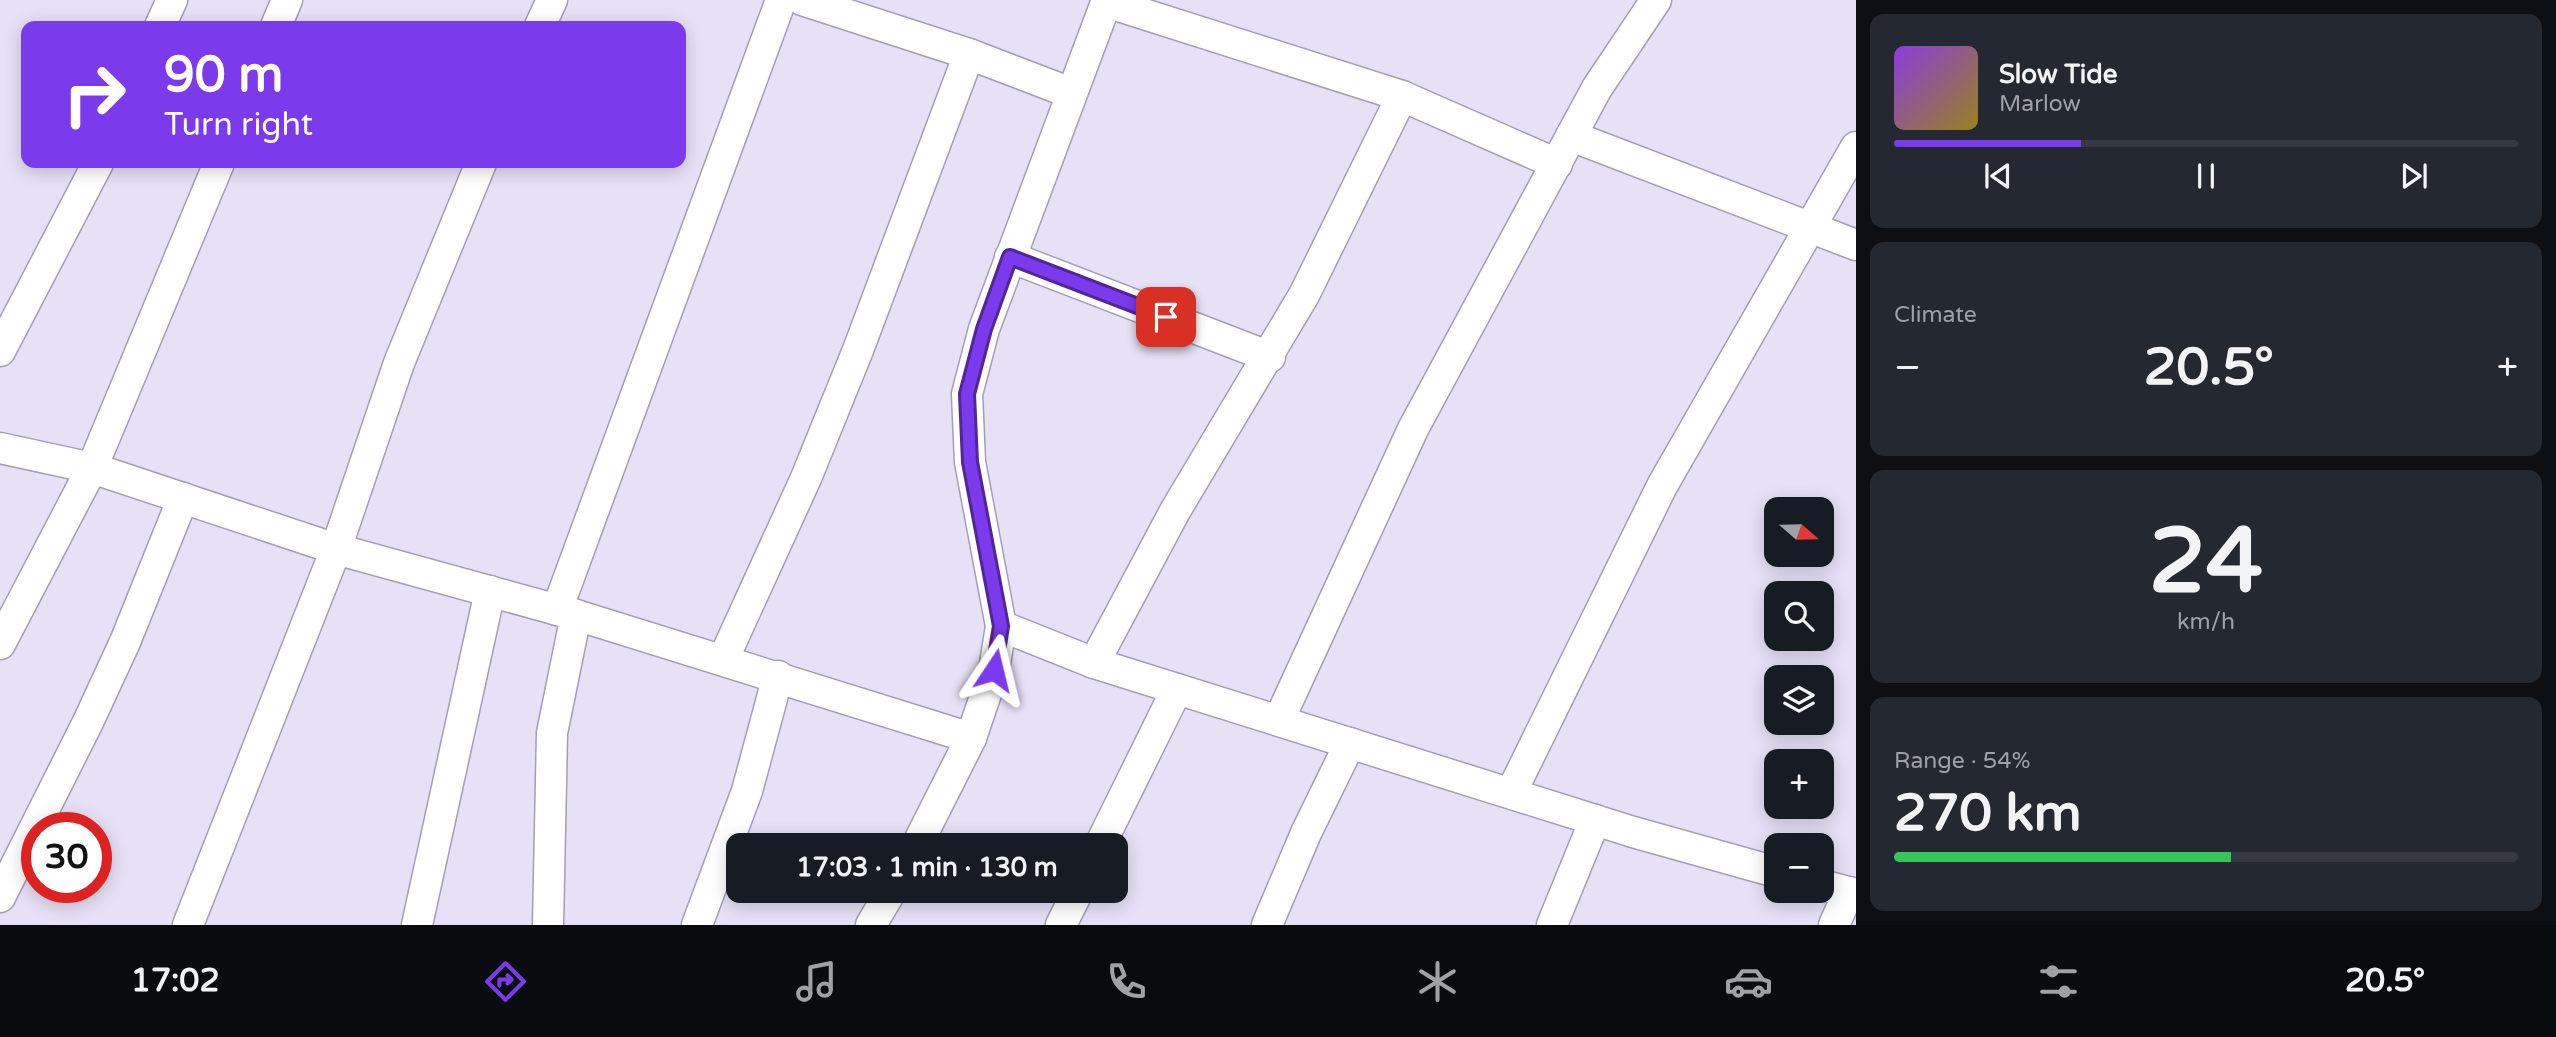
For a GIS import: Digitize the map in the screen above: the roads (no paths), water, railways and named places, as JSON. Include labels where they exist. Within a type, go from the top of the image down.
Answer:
[{"type":"street","points":[[162,21],[172,0]]},
{"type":"street","points":[[278,21],[287,0]]},
{"type":"street","points":[[542,21],[552,0]]},
{"type":"street","points":[[548,925],[552,733],[567,613],[780,0]]},
{"type":"street","points":[[802,0],[969,54],[1071,93]]},
{"type":"street","points":[[1279,720],[1413,429],[1598,88],[1656,0]]},
{"type":"street","points":[[923,833],[971,738],[994,670],[1001,626],[970,462],[967,394],[984,329],[1106,1],[1402,96],[1557,164]]},
{"type":"street","points":[[723,660],[806,478],[858,351],[969,54]]},
{"type":"street","points":[[1094,663],[1175,512],[1270,358],[1402,96]]},
{"type":"street","points":[[1571,136],[1856,245]]},
{"type":"street","points":[[1511,793],[1662,486],[1856,147]]},
{"type":"street","points":[[0,351],[95,168]]},
{"type":"street","points":[[0,644],[92,468],[217,168]]},
{"type":"street","points":[[188,925],[336,549],[400,363],[479,168]]},
{"type":"street","points":[[1010,257],[1270,358]]},
{"type":"street","points":[[0,448],[92,468],[336,549],[567,613],[778,676],[971,738]]},
{"type":"street","points":[[0,897],[89,722],[125,642],[183,498]]},
{"type":"street","points":[[417,925],[490,592]]},
{"type":"street","points":[[1001,626],[1094,663],[1595,820],[1764,869]]},
{"type":"street","points":[[696,925],[743,802],[778,676]]},
{"type":"street","points":[[1106,833],[1177,689]]},
{"type":"street","points":[[1267,925],[1306,833],[1350,743]]},
{"type":"street","points":[[1552,925],[1595,820]]},
{"type":"street","points":[[1834,925],[1842,891]]},
{"type":"street","points":[[872,925],[884,903]]},
{"type":"street","points":[[1060,925],[1071,903]]}]
